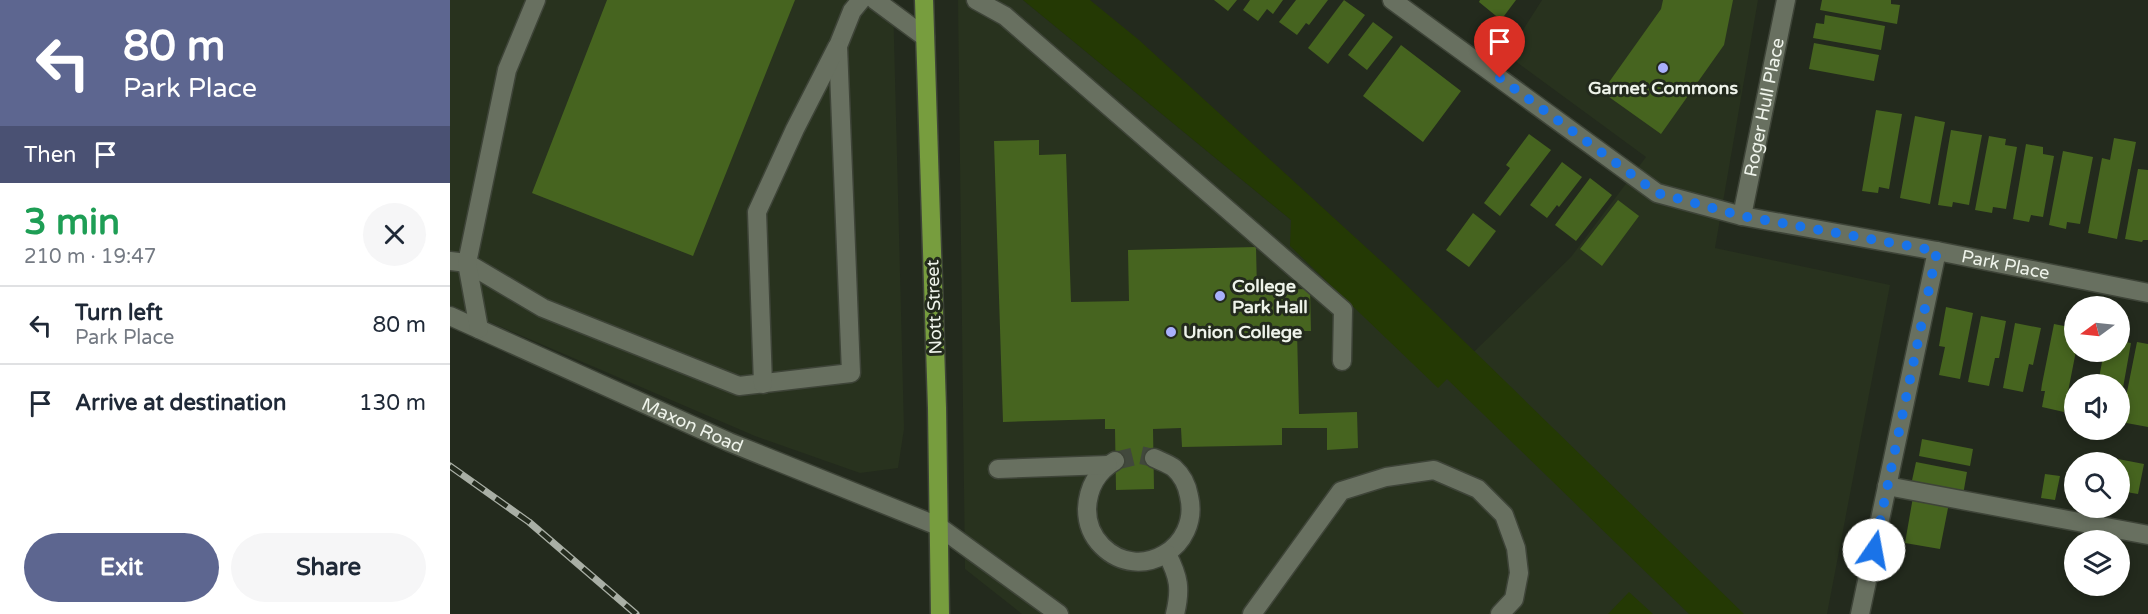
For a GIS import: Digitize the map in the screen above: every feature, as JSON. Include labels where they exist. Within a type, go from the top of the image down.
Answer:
[{"type":"main road","name":"Nott Street","points":[[924,0],[937,397],[940,614]]},
{"type":"street","points":[[479,329],[455,262],[507,69],[536,0]]},
{"type":"street","points":[[763,384],[757,212],[795,129],[838,46],[852,11],[861,0]]},
{"type":"street","points":[[875,0],[925,38]]},
{"type":"street","points":[[976,0],[1005,16],[1343,310],[1342,361]]},
{"type":"street","name":"Park Place","points":[[1392,0],[1657,193],[1742,216],[2148,292]]},
{"type":"street","name":"Roger Hull Place","points":[[1742,216],[1786,0]]},
{"type":"street","points":[[455,262],[543,308],[739,386],[850,373],[838,46]]},
{"type":"street","points":[[1860,614],[1937,251]]},
{"type":"street","name":"Maxon Road","points":[[450,316],[729,442],[938,526],[1059,614]]},
{"type":"street","points":[[998,469],[1111,463],[1096,477],[1088,494],[1087,520],[1095,539],[1108,552],[1125,560],[1150,561],[1167,554],[1181,542],[1186,533],[1192,508],[1186,483],[1174,468],[1154,458]]},
{"type":"street","points":[[1252,614],[1341,491],[1386,477],[1434,470],[1478,489],[1504,515],[1516,548],[1519,573],[1514,599],[1500,614]]},
{"type":"street","points":[[1887,486],[2148,535]]},
{"type":"street","points":[[1167,554],[1178,575],[1179,595],[1175,614]]},
{"type":"shaded area","points":[[450,0],[893,0],[904,429],[898,468],[860,473],[755,436],[450,305]]},
{"type":"shaded area","name":"Union College","points":[[958,0],[1023,0],[1291,220],[1438,387],[1571,257],[1646,157],[1507,55],[1542,0],[1758,0],[1715,248],[1890,285],[1827,614],[1022,614],[965,569]]},
{"type":"green space","points":[[1023,0],[1090,0],[1139,40],[1392,271],[1744,614],[1689,614],[1447,379],[1438,388],[1290,246],[1291,220]]},
{"type":"green space","points":[[1629,592],[1653,614],[1608,614]]},
{"type":"building","points":[[607,0],[795,0],[693,256],[532,193]]},
{"type":"building","points":[[1214,0],[1237,0],[1228,11]]},
{"type":"building","points":[[1250,0],[1283,0],[1273,14],[1267,9],[1258,21],[1243,10]]},
{"type":"building","points":[[1296,0],[1328,0],[1309,25],[1306,23],[1297,35],[1279,22]]},
{"type":"building","points":[[1344,0],[1365,15],[1328,64],[1308,48]]},
{"type":"building","points":[[1480,0],[1516,0],[1501,20],[1479,2]]},
{"type":"building","name":"Garnet Commons","points":[[1663,0],[1733,0],[1724,45],[1661,134],[1602,92],[1661,9]]},
{"type":"building","points":[[1822,0],[1891,0],[1891,4],[1900,5],[1897,24],[1820,10]]},
{"type":"building","points":[[1825,15],[1885,26],[1881,50],[1813,38],[1816,23],[1824,24]]},
{"type":"building","points":[[1373,22],[1393,37],[1367,70],[1348,55]]},
{"type":"building","points":[[1814,43],[1879,55],[1874,81],[1809,69]]},
{"type":"building","points":[[1401,45],[1461,91],[1423,142],[1363,96]]},
{"type":"building","points":[[1876,110],[1902,114],[1889,189],[1879,187],[1878,193],[1862,191]]},
{"type":"building","points":[[1915,116],[1945,122],[1930,204],[1900,198]]},
{"type":"building","points":[[1951,130],[1982,135],[1969,205],[1953,202],[1952,207],[1938,205]]},
{"type":"building","points":[[1529,134],[1551,150],[1500,216],[1484,203],[1510,168],[1506,165]]},
{"type":"building","points":[[1989,136],[2006,139],[2005,145],[2017,147],[2006,209],[1993,207],[1992,213],[1975,210]]},
{"type":"building","points":[[2114,138],[2136,142],[2117,239],[2088,233],[2102,158],[2110,160]]},
{"type":"building","name":"College Park Hall","points":[[1039,140],[1039,155],[1066,154],[1071,302],[1129,301],[1128,250],[1256,247],[1257,290],[1310,289],[1311,331],[1297,331],[1299,414],[1357,412],[1358,448],[1327,450],[1327,428],[1282,428],[1282,445],[1182,447],[1181,428],[1153,429],[1154,489],[1116,490],[1115,429],[1105,429],[1105,419],[1003,422],[994,141]]},
{"type":"building","points":[[2026,144],[2043,147],[2043,154],[2054,156],[2043,217],[2031,215],[2029,222],[2013,219]]},
{"type":"building","points":[[2063,151],[2093,157],[2080,224],[2067,222],[2066,229],[2049,225]]},
{"type":"building","points":[[1562,162],[1582,177],[1559,207],[1557,205],[1547,218],[1530,205]]},
{"type":"building","points":[[2138,169],[2148,170],[2148,240],[2142,242],[2125,239]]},
{"type":"building","points":[[1590,178],[1612,195],[1576,241],[1555,225]]},
{"type":"building","points":[[1618,200],[1639,216],[1602,266],[1580,249]]},
{"type":"building","points":[[1473,213],[1496,231],[1469,267],[1446,250]]},
{"type":"building","points":[[1946,307],[1973,313],[1960,379],[1939,375],[1945,347],[1939,346]]},
{"type":"building","points":[[1981,316],[2006,321],[1999,358],[1995,358],[1989,386],[1968,382]]},
{"type":"building","points":[[2015,323],[2041,328],[2033,365],[2029,364],[2023,392],[2003,388]]},
{"type":"building","points":[[2054,324],[2064,326],[2064,362],[2074,362],[2071,374],[2064,374],[2064,412],[2042,407],[2045,391],[2041,391]]},
{"type":"building","points":[[2137,342],[2148,344],[2148,427],[2130,424],[2130,377]]},
{"type":"building","points":[[2102,362],[2128,362],[2125,374],[2100,374]]},
{"type":"building","points":[[1922,439],[1973,449],[1970,466],[1919,456]]},
{"type":"building","points":[[2130,461],[2144,464],[2138,494],[2130,493]]},
{"type":"building","points":[[1916,462],[1967,472],[1963,495],[1911,485]]},
{"type":"building","points":[[2045,474],[2060,476],[2055,500],[2041,498]]},
{"type":"building","points":[[1913,497],[1949,503],[1940,549],[1905,543]]},
{"type":"tunnel","points":[[1115,461],[1140,455],[1154,458]]},
{"type":"railway","points":[[450,466],[529,522],[636,614]]},
{"type":"place","name":"Garnet Commons","points":[[1663,68]]},
{"type":"place","name":"College Park Hall","points":[[1220,296]]},
{"type":"place","name":"Union College","points":[[1171,332]]},
{"type":"route","points":[[1500,78],[1657,193],[1742,216],[1937,251],[1874,550]]}]
